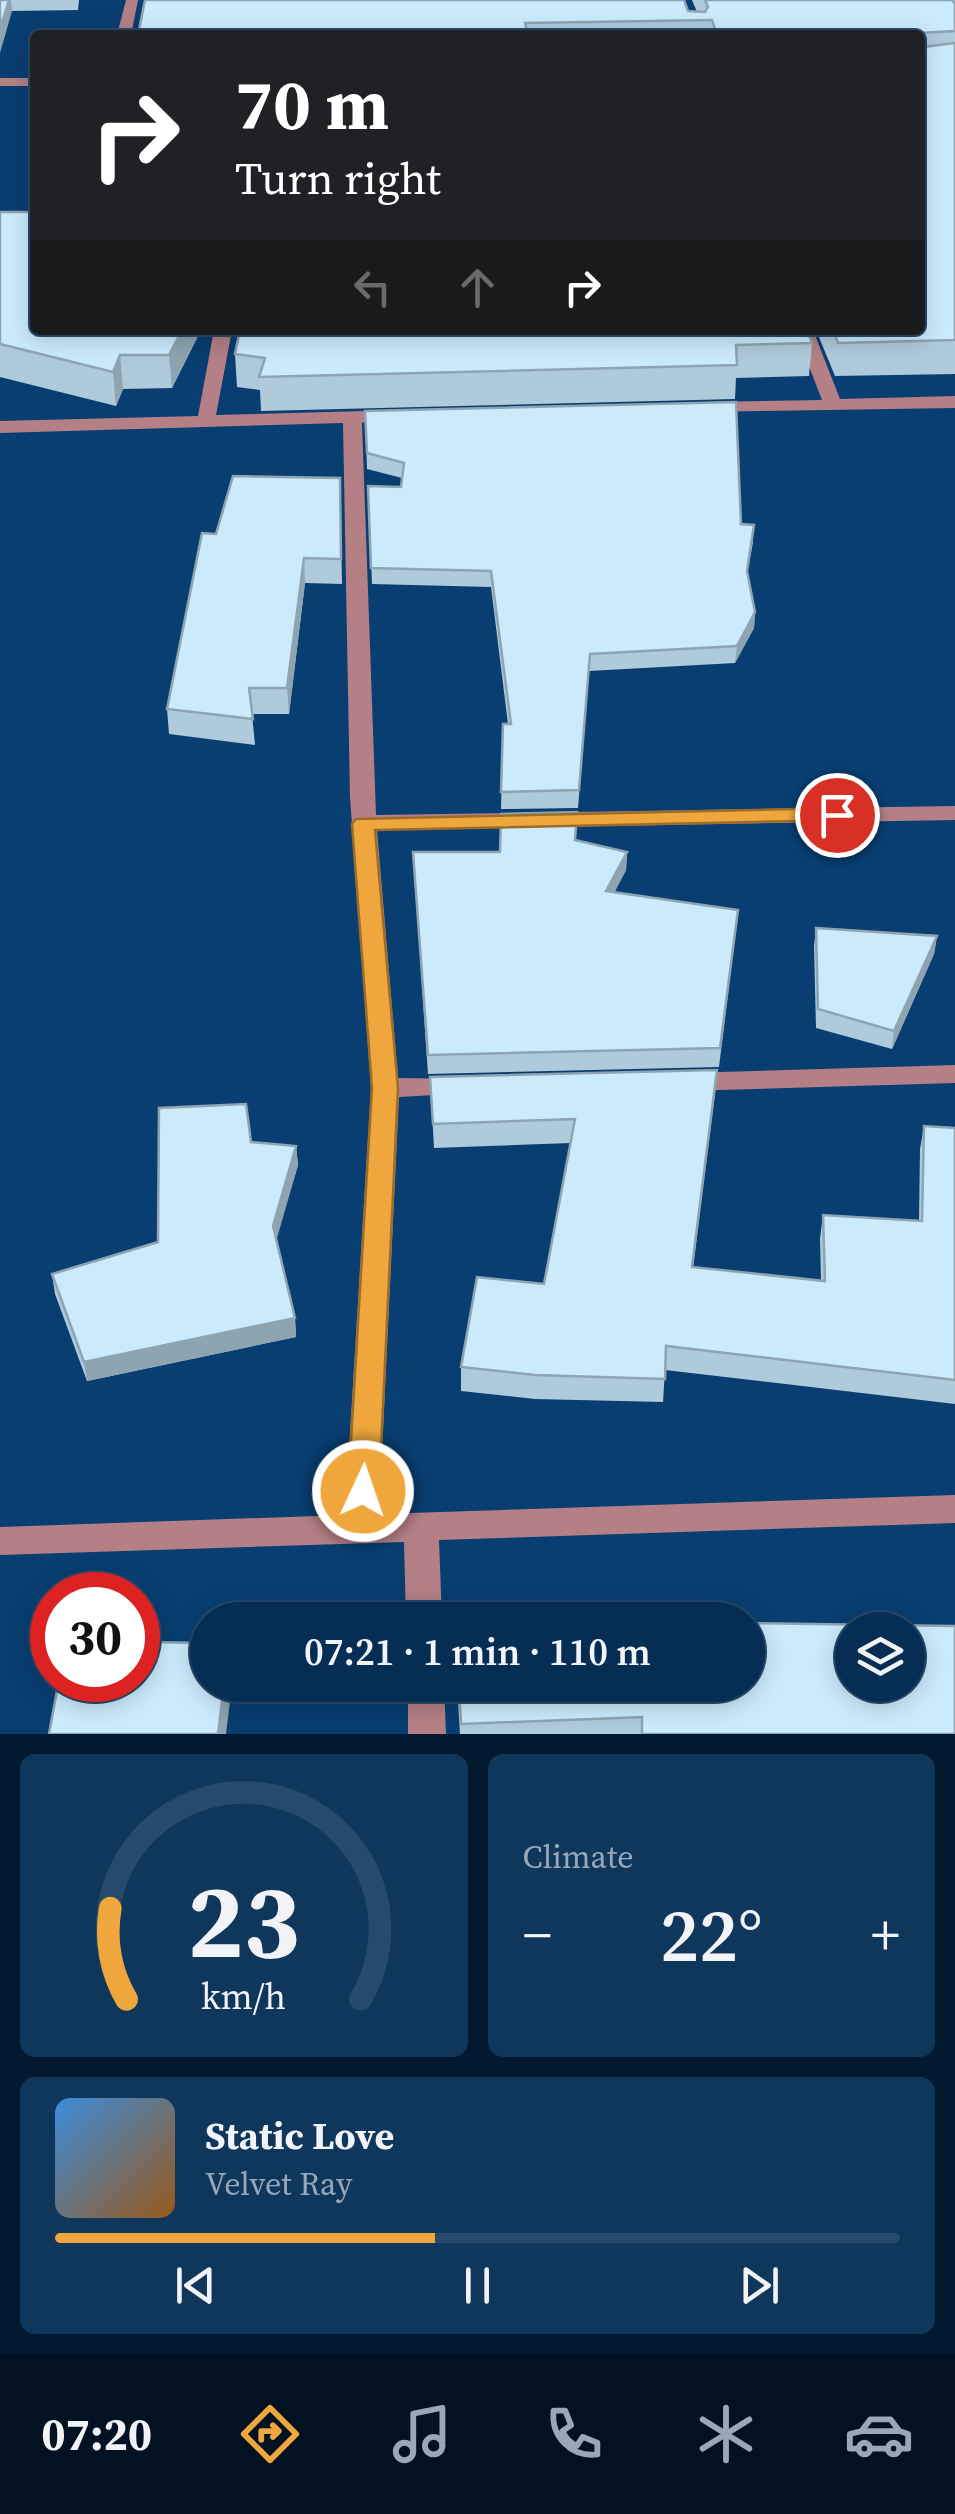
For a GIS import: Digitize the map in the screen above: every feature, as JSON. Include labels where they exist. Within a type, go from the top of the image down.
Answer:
[{"type":"street","points":[[125,30],[132,0]]},
{"type":"street","points":[[0,82],[30,82]]},
{"type":"street","points":[[206,422],[222,335]]},
{"type":"street","points":[[806,335],[833,405]]},
{"type":"street","points":[[679,409],[955,402]]},
{"type":"street","points":[[0,427],[390,417]]},
{"type":"street","points":[[352,418],[364,824],[385,1088],[361,1528]]},
{"type":"street","points":[[364,824],[955,813]]},
{"type":"street","points":[[664,1082],[955,1074]]},
{"type":"street","points":[[385,1088],[496,1086]]},
{"type":"street","points":[[0,1541],[955,1508]]},
{"type":"street","points":[[421,1527],[423,1602]]},
{"type":"street","points":[[426,1702],[427,1734]]},
{"type":"building","points":[[0,0],[9,0],[0,29]]},
{"type":"building","points":[[145,0],[684,0],[688,11],[705,12],[705,0],[952,0],[955,4],[955,31],[925,33],[715,30],[712,20],[525,23],[527,30],[139,30]]},
{"type":"building","points":[[955,43],[955,340],[838,343],[835,335],[925,335],[925,47]]},
{"type":"building","points":[[0,212],[30,212],[30,335],[179,335],[169,355],[120,355],[113,372],[0,344]]},
{"type":"building","points":[[239,335],[809,335],[812,343],[736,345],[737,365],[259,377],[265,358],[235,354]]},
{"type":"building","points":[[736,402],[741,524],[754,525],[747,571],[755,612],[737,646],[590,654],[579,790],[501,792],[503,724],[511,724],[491,571],[371,568],[368,486],[401,487],[404,463],[367,453],[365,411]]},
{"type":"building","points":[[233,476],[340,478],[341,559],[304,558],[287,688],[249,688],[253,719],[167,709],[202,533],[216,534]]},
{"type":"building","points":[[577,812],[575,840],[627,852],[606,891],[738,910],[720,1048],[428,1055],[413,852],[500,852],[501,814]]},
{"type":"building","points":[[816,928],[937,936],[894,1031],[818,1009]]},
{"type":"building","points":[[717,1070],[692,1267],[825,1281],[823,1215],[922,1221],[924,1126],[955,1128],[955,1380],[666,1346],[665,1379],[535,1375],[461,1367],[477,1277],[544,1284],[575,1119],[433,1124],[430,1077]]},
{"type":"building","points":[[246,1104],[251,1142],[296,1146],[273,1226],[295,1318],[84,1362],[52,1274],[158,1242],[159,1108]]},
{"type":"building","points":[[765,1623],[835,1624],[835,1702],[925,1702],[925,1626],[955,1626],[955,1734],[642,1734],[642,1717],[461,1724],[460,1702],[765,1702]]},
{"type":"building","points":[[160,1642],[190,1643],[190,1702],[222,1702],[218,1734],[49,1734],[55,1702],[160,1702]]},
{"type":"route","points":[[363,1491],[385,1088],[364,824],[837,815]]}]
